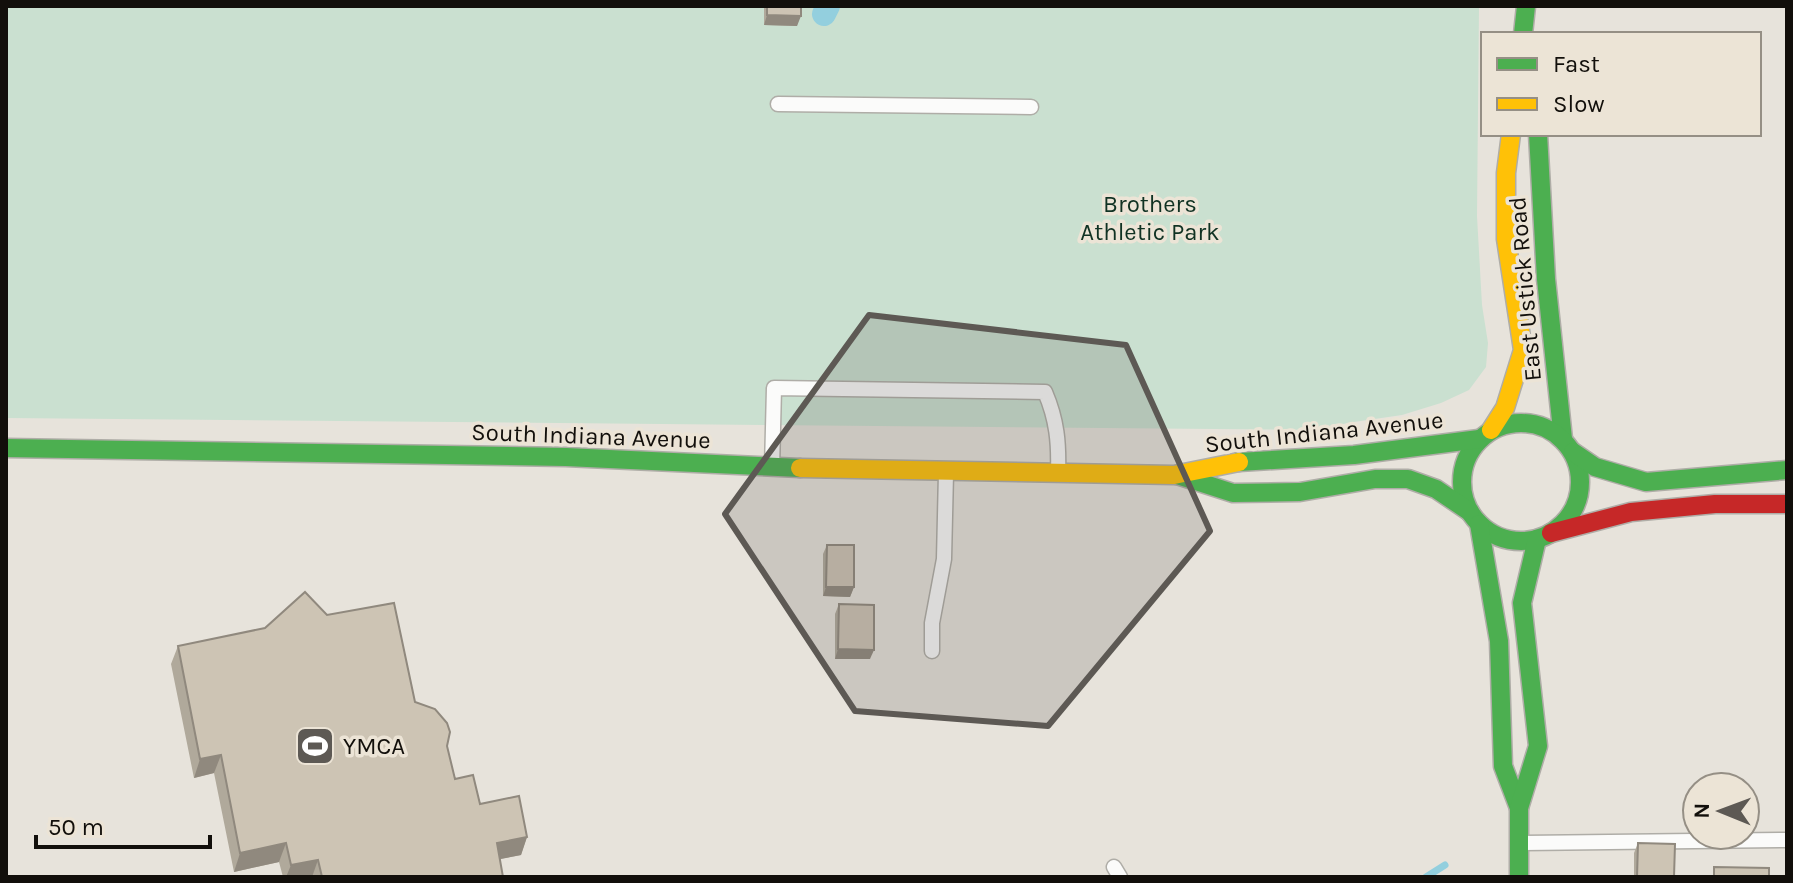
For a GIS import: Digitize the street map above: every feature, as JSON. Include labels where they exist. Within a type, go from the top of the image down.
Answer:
[{"type":"main road","points":[[1523,32],[1526,6]]},
{"type":"main road","points":[[1535,6],[1536,32]]},
{"type":"main road","name":"East Ustick Road","points":[[1485,435],[1505,408],[1523,350],[1506,239],[1506,173],[1511,136]]},
{"type":"main road","name":"East Ustick Road","points":[[1538,136],[1546,279],[1568,445]]},
{"type":"main road","points":[[1519,808],[1503,766],[1499,641],[1474,518],[1464,497],[1463,466],[1469,452],[1485,435],[1505,424],[1536,424],[1595,467],[1646,482],[1787,470]]},
{"type":"main road","name":"South Indiana Avenue","points":[[6,448],[566,457],[772,468],[1174,475],[1233,462],[1354,455],[1485,435]]},
{"type":"main road","points":[[1519,877],[1519,808],[1538,746],[1522,603],[1544,536],[1573,511],[1579,497],[1579,466],[1568,445]]},
{"type":"main road","name":"South Indiana Avenue","points":[[1174,475],[1233,493],[1300,492],[1375,479],[1408,479],[1436,489],[1474,518]]},
{"type":"main road","points":[[1474,518],[1506,540],[1522,542],[1631,512],[1715,504],[1787,504]]},
{"type":"lane","points":[[778,104],[1031,107]]},
{"type":"lane","points":[[772,468],[774,388],[1045,392],[1059,434],[1058,473]]},
{"type":"lane","points":[[932,651],[932,623],[944,559],[946,471]]},
{"type":"lane","points":[[1520,843],[1787,840]]},
{"type":"highlighted area","points":[[869,315],[1126,345],[1210,531],[1048,726],[855,711],[725,514]]},
{"type":"green space","name":"Brothers Athletic Park","points":[[6,6],[1479,6],[1477,216],[1482,305],[1488,343],[1486,367],[1469,390],[1441,403],[1402,415],[1347,423],[1323,430],[6,418]]},
{"type":"building","points":[[767,6],[801,6],[801,16],[767,15]]},
{"type":"building","points":[[827,545],[854,545],[854,587],[826,587]]},
{"type":"building","name":"YMCA","points":[[305,592],[327,615],[394,603],[415,702],[435,709],[447,723],[450,732],[447,746],[455,779],[473,775],[480,804],[519,796],[527,837],[497,843],[503,877],[322,877],[318,860],[291,865],[286,843],[240,853],[221,755],[200,759],[178,646],[265,628]]},
{"type":"building","points":[[839,604],[874,605],[874,650],[838,649]]},
{"type":"building","points":[[1638,843],[1675,844],[1674,877],[1637,877]]},
{"type":"building","points":[[1714,867],[1769,868],[1769,877],[1714,877]]},
{"type":"waterway","points":[[824,14],[828,6]]},
{"type":"waterway","points":[[1426,877],[1445,865]]},
{"type":"traffic: fast","points":[[1523,32],[1526,6]]},
{"type":"traffic: fast","points":[[1538,136],[1546,279],[1563,439]]},
{"type":"traffic: fast","points":[[1521,423],[1544,427],[1563,440],[1576,459],[1580,482],[1576,505],[1563,524],[1544,537],[1521,541],[1498,537],[1479,524],[1466,505],[1462,482],[1466,459],[1479,440],[1498,427],[1521,423]]},
{"type":"traffic: fast","points":[[1239,462],[1354,455],[1479,439]]},
{"type":"traffic: fast","points":[[6,448],[566,457],[800,468]]},
{"type":"traffic: fast","points":[[1573,452],[1595,467],[1646,482],[1787,470]]},
{"type":"traffic: fast","points":[[1177,475],[1233,493],[1300,492],[1375,479],[1408,479],[1436,489],[1470,512]]},
{"type":"traffic: fast","points":[[1479,524],[1499,641],[1503,766],[1519,808]]},
{"type":"traffic: fast","points":[[1519,877],[1519,808],[1538,746],[1522,603],[1537,539]]},
{"type":"traffic: slow","points":[[1491,430],[1505,408],[1523,350],[1506,239],[1506,173],[1511,136]]},
{"type":"traffic: slow","points":[[800,468],[1174,475],[1239,462]]},
{"type":"traffic: jam","points":[[1551,533],[1631,512],[1715,504],[1787,504]]},
{"type":"place","name":"YMCA","points":[[315,746]]}]
